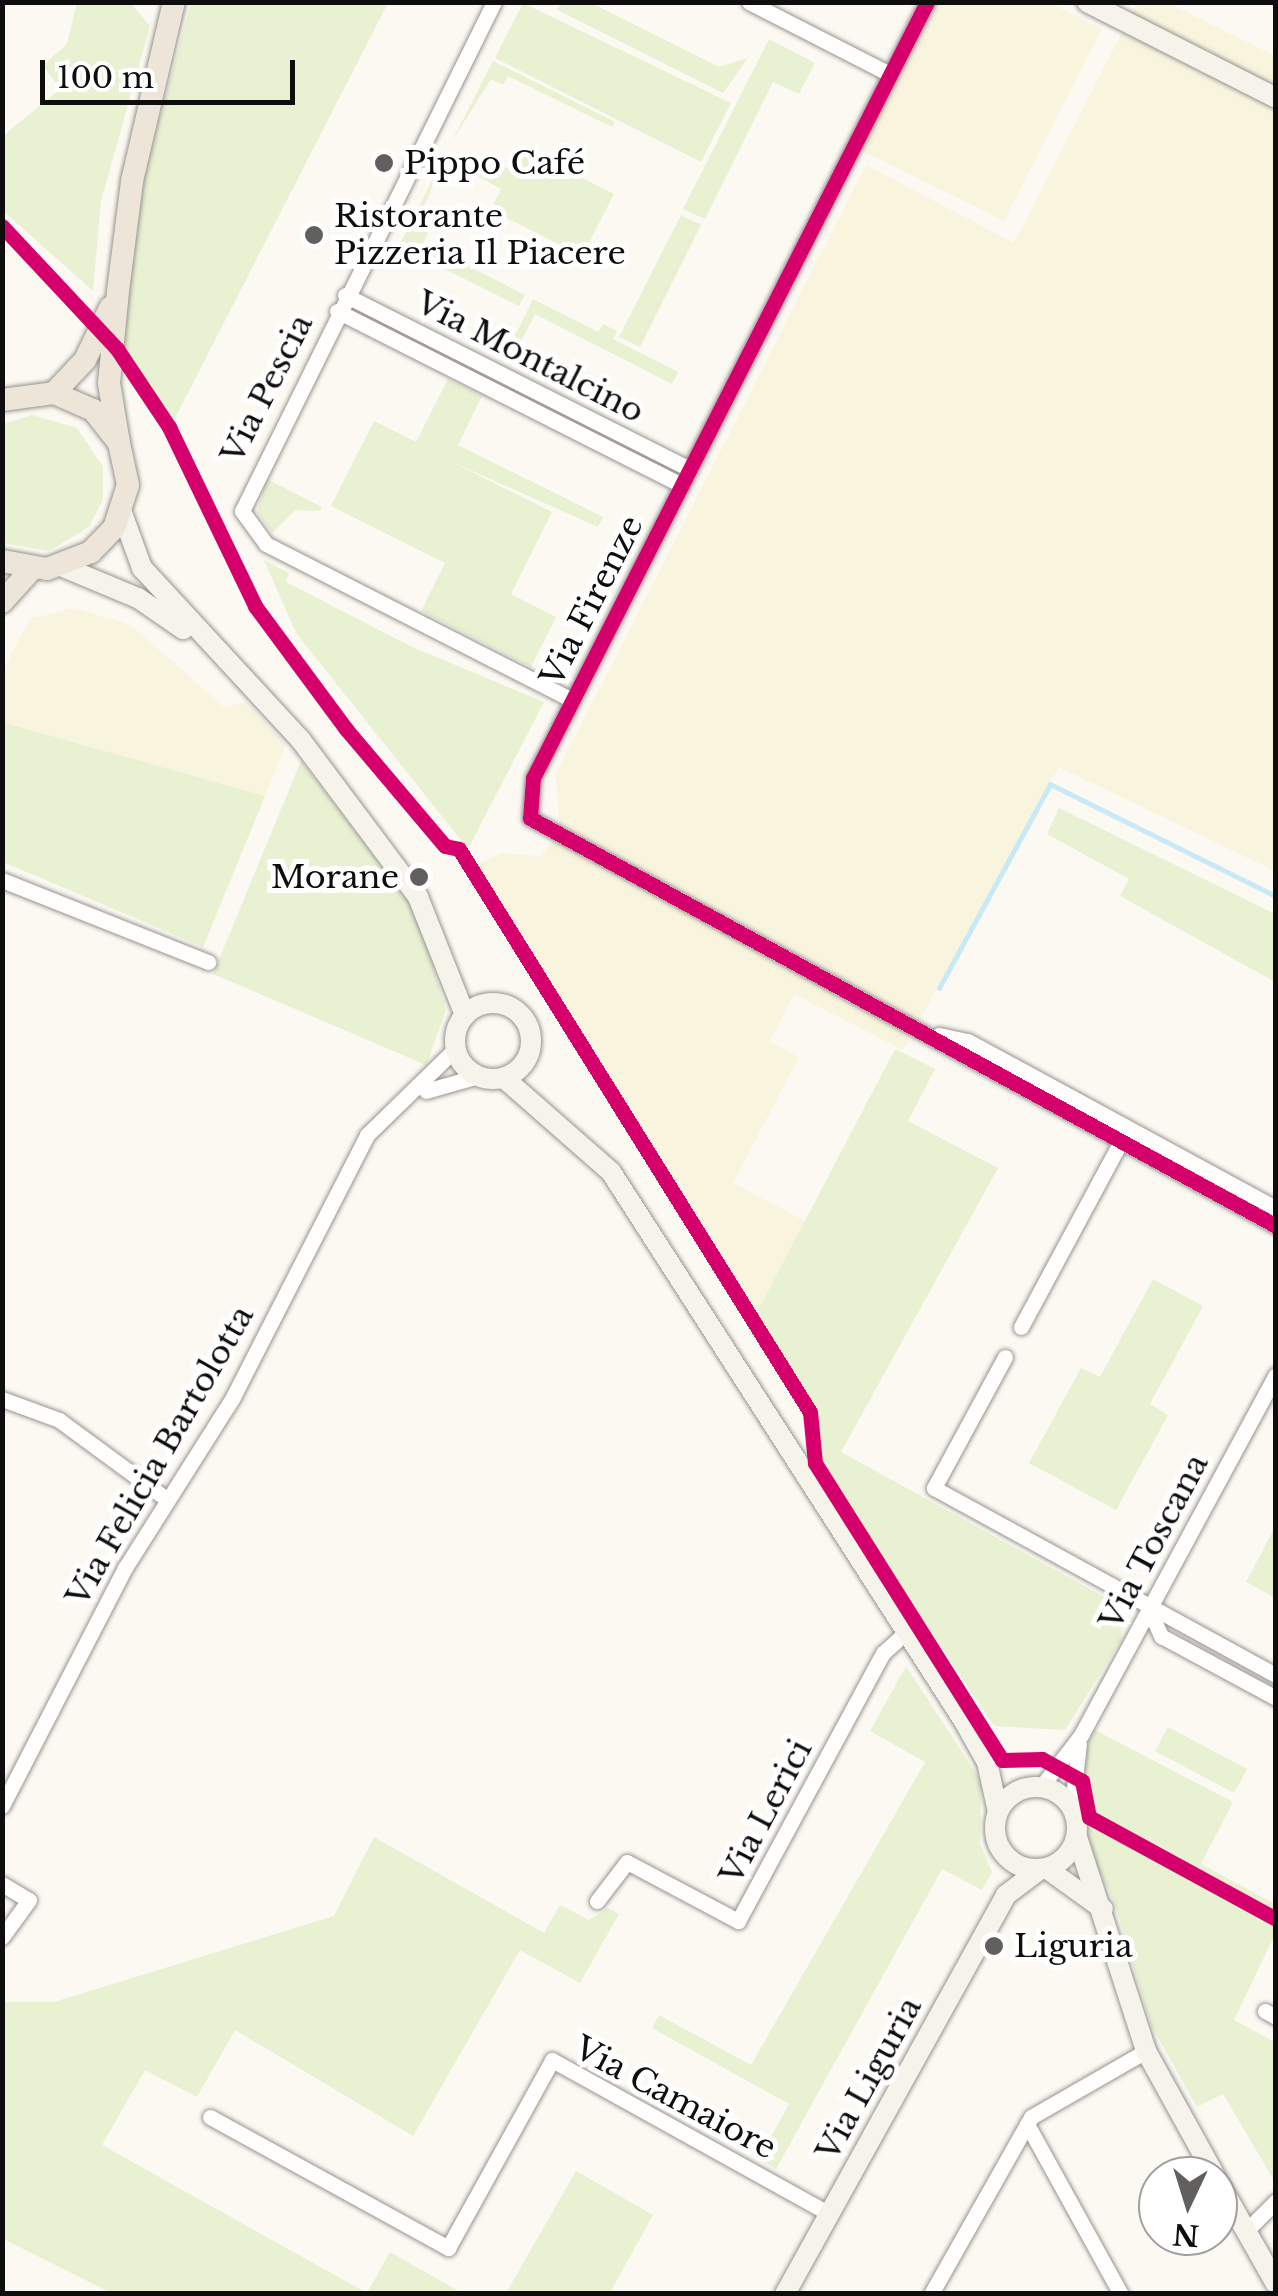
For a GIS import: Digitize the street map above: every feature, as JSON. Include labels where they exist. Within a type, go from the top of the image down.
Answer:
[{"type":"main road","points":[[2,561],[32,569],[61,566],[91,552],[122,513],[120,443],[109,382],[118,291],[132,181],[174,2]]},
{"type":"main road","points":[[54,393],[85,360],[118,291]]},
{"type":"main road","points":[[2,400],[54,393],[92,410],[120,443]]},
{"type":"main road","points":[[2,602],[32,569]]},
{"type":"street","name":"Via Pescia","points":[[494,2],[243,496],[246,526],[572,700]]},
{"type":"street","points":[[748,2],[890,74]]},
{"type":"street","name":"Via Firenze","points":[[926,2],[533,778],[530,818],[1124,1135],[1276,1208]]},
{"type":"street","points":[[1087,2],[1276,98]]},
{"type":"street","name":"Via Montalcino","points":[[346,295],[690,469]]},
{"type":"street","name":"Via Montalcino","points":[[337,311],[682,485]]},
{"type":"street","points":[[122,513],[142,568],[212,650],[300,739],[418,897],[446,949],[487,1003],[524,1017],[532,1040],[525,1063],[504,1078]]},
{"type":"street","points":[[61,566],[138,598],[212,650]]},
{"type":"street","points":[[2,880],[208,962]]},
{"type":"street","points":[[446,949],[465,1015],[456,1048],[478,1076],[504,1078],[553,1112],[611,1172],[987,1762],[1006,1856],[1042,1869],[1108,1914]]},
{"type":"street","points":[[465,1015],[487,1003]]},
{"type":"street","name":"Via Felicia Bartolotta","points":[[2,1806],[168,1500],[234,1397],[367,1135],[413,1097],[456,1048]]},
{"type":"street","points":[[525,1063],[553,1112]]},
{"type":"street","name":"Via Felicia Bartolotta","points":[[413,1097],[478,1076]]},
{"type":"street","points":[[1021,1327],[1124,1135]]},
{"type":"street","name":"Via Firenze","points":[[1124,1135],[1276,1226]]},
{"type":"street","points":[[1004,1357],[934,1488],[1149,1610],[1276,1675]]},
{"type":"street","name":"Via Toscana","points":[[1034,1787],[1081,1735],[1276,1374]]},
{"type":"street","points":[[2,1400],[58,1420],[168,1500]]},
{"type":"street","points":[[1149,1610],[1161,1636],[1276,1698]]},
{"type":"street","name":"Via Lerici","points":[[596,1900],[627,1862],[738,1921],[883,1653],[906,1632]]},
{"type":"street","name":"Via Toscana","points":[[1072,1807],[1081,1735]]},
{"type":"street","points":[[987,1762],[1072,1807],[1076,1837],[1108,1914],[1146,2051],[1203,2156]]},
{"type":"street","points":[[998,1812],[1034,1787]]},
{"type":"street","points":[[1042,1869],[1076,1837]]},
{"type":"street","name":"Via Liguria","points":[[1006,1856],[1006,1895]]},
{"type":"street","name":"Via Liguria","points":[[785,2294],[1006,1895],[1042,1869]]},
{"type":"street","points":[[2,1884],[28,1900],[2,1938]]},
{"type":"street","points":[[931,2294],[1027,2124],[1146,2051]]},
{"type":"street","name":"Via Camaiore","points":[[210,2117],[448,2248],[552,2060],[828,2213]]},
{"type":"street","points":[[1027,2124],[1120,2294]]},
{"type":"street","points":[[1246,2231],[1276,2201]]},
{"type":"street","points":[[1238,2217],[1276,2284]]},
{"type":"shaded area","points":[[928,3],[1050,3],[1102,29],[1004,221],[855,147]]},
{"type":"shaded area","points":[[1137,3],[1168,3],[1275,56],[1275,871],[1059,767],[903,1050],[794,994],[770,1041],[799,1057],[733,1183],[811,1224],[761,1319],[472,867],[501,853],[541,856],[560,832],[556,774],[866,165],[1014,243]]},
{"type":"shaded area","points":[[74,608],[131,625],[224,707],[247,702],[286,745],[265,796],[3,722],[2,672],[30,619]]},
{"type":"green space","points":[[77,3],[131,3],[150,26],[101,201],[93,291],[3,211],[3,136],[60,89],[43,65],[67,44]]},
{"type":"green space","points":[[191,3],[388,3],[174,420],[122,344],[142,182]]},
{"type":"green space","points":[[523,3],[731,103],[701,162],[495,58]]},
{"type":"green space","points":[[561,3],[591,3],[719,67],[748,58],[723,93],[557,10]]},
{"type":"green space","points":[[769,39],[815,63],[799,94],[773,82],[705,219],[683,209]]},
{"type":"green space","points":[[493,61],[615,122],[612,127],[508,76],[503,85],[491,79],[451,143]]},
{"type":"green space","points":[[523,148],[614,194],[582,256],[491,210],[501,189],[474,174],[483,156],[511,170]]},
{"type":"green space","points":[[444,157],[416,227],[428,233],[423,243],[525,295],[519,306],[399,246]]},
{"type":"green space","points":[[681,215],[701,225],[640,347],[619,337]]},
{"type":"green space","points":[[533,299],[598,332],[603,324],[617,331],[613,339],[678,372],[672,384],[535,314],[516,352],[509,348]]},
{"type":"green space","points":[[448,379],[482,396],[458,445],[603,517],[598,527],[450,461],[552,512],[511,594],[556,617],[531,667],[421,611],[445,563],[331,506],[374,421],[416,442]]},
{"type":"green space","points":[[32,415],[77,428],[103,467],[103,499],[89,527],[49,551],[3,543],[3,424]]},
{"type":"green space","points":[[267,479],[322,507],[320,511],[295,510],[272,533],[257,512]]},
{"type":"green space","points":[[264,560],[289,573],[286,582],[412,647],[544,702],[468,849],[296,633]]},
{"type":"green space","points":[[2,722],[265,796],[203,947],[3,862]]},
{"type":"green space","points":[[301,761],[417,912],[446,1010],[426,1065],[213,974]]},
{"type":"green space","points":[[1059,808],[1275,914],[1275,982],[1120,896],[1129,879],[1047,834]]},
{"type":"green space","points":[[895,1049],[935,1069],[908,1121],[998,1168],[841,1452],[1119,1605],[1122,1639],[1065,1730],[994,1726],[809,1449],[803,1399],[752,1322]]},
{"type":"green space","points":[[1153,1279],[1203,1306],[1150,1404],[1168,1415],[1116,1510],[1029,1463],[1081,1368],[1100,1377]]},
{"type":"green space","points":[[1275,1527],[1275,1598],[1246,1582]]},
{"type":"green space","points":[[906,1666],[981,1781],[980,1844],[992,1872],[982,1890],[942,1869],[776,2169],[759,2159],[789,2104],[652,2028],[659,2015],[751,2065],[925,1762],[870,1731]]},
{"type":"green space","points":[[1168,1727],[1247,1769],[1234,1793],[1155,1751]]},
{"type":"green space","points":[[1095,1730],[1233,1802],[1201,1864],[1275,1904],[1275,1934],[1234,2020],[1275,2042],[1275,2182],[1223,2094],[1197,2107],[1151,2025],[1114,1901],[1087,1847],[1078,1761]]},
{"type":"green space","points":[[374,1837],[544,1933],[560,1905],[589,1920],[608,1908],[619,1914],[580,1983],[520,1950],[413,2136],[235,2030],[197,2097],[145,2070],[102,2145],[367,2293],[111,2293],[3,2239],[3,2002],[54,2002],[334,1916]]},
{"type":"green space","points":[[576,2171],[653,2215],[610,2293],[506,2293]]},
{"type":"green space","points":[[390,2252],[462,2293],[367,2293]]},
{"type":"waterway","points":[[939,988],[1050,784],[1276,896]]},
{"type":"cycle path","points":[[927,2],[533,778],[530,818],[1276,1226]]},
{"type":"cycle path","points":[[2,226],[117,349],[169,427],[255,606],[346,729],[445,846],[459,849],[810,1412],[815,1463],[1002,1760],[1042,1759],[1082,1781],[1089,1817],[1276,1919]]},
{"type":"place","name":"Pippo Café","points":[[384,163]]},
{"type":"place","name":"Ristorante Pizzeria Il Piacere","points":[[314,235]]},
{"type":"place","name":"Morane","points":[[419,877]]},
{"type":"place","name":"Liguria","points":[[994,1946]]}]
